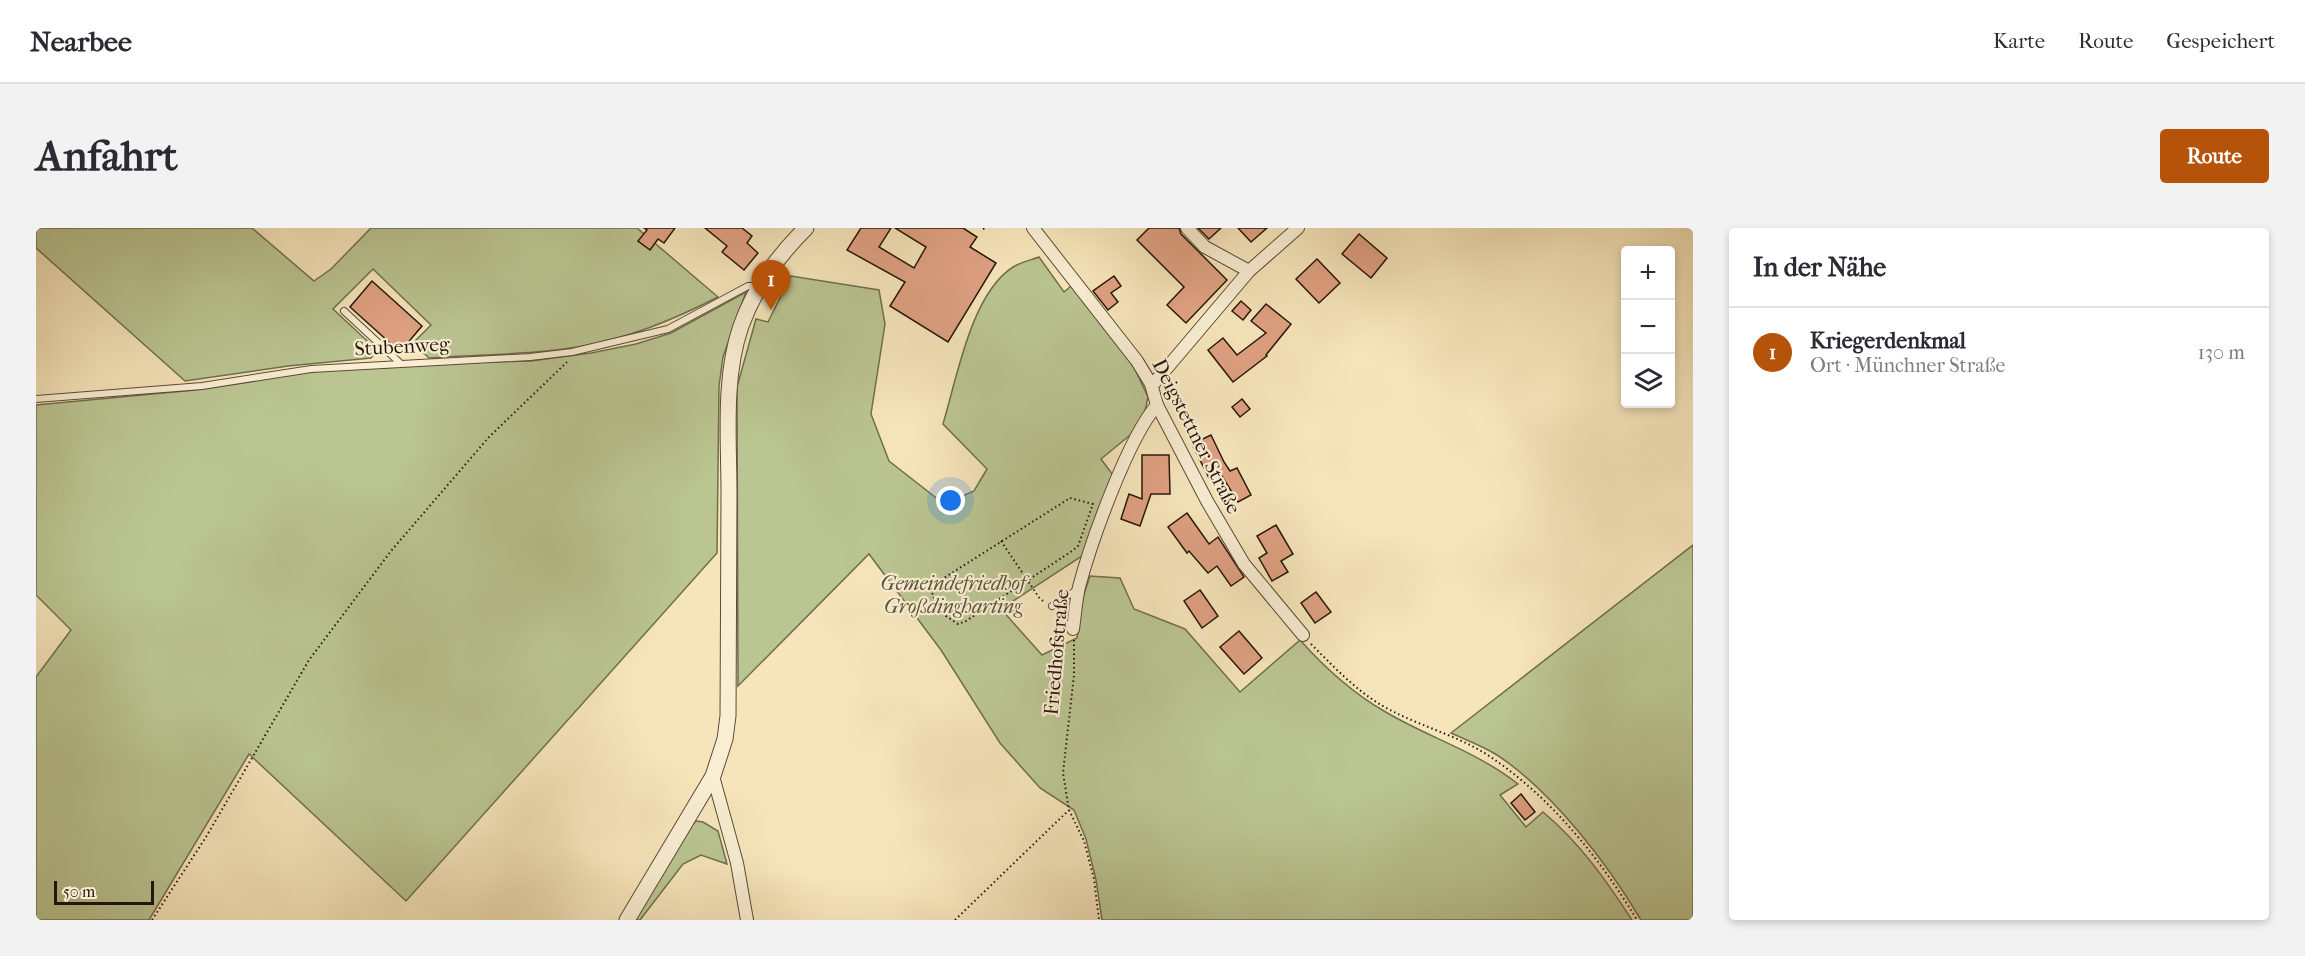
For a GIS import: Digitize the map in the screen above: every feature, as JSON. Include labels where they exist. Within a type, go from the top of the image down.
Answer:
[{"type":"street","points":[[627,920],[713,776],[720,758],[729,716],[729,423],[735,349],[741,326],[758,286],[780,253],[806,228]]},
{"type":"street","name":"Deigstettner Straße","points":[[1032,228],[1137,361],[1151,384],[1157,405],[1207,501],[1244,564],[1303,635]]},
{"type":"street","points":[[1187,228],[1205,247],[1249,271]]},
{"type":"street","points":[[1151,384],[1249,271],[1298,228]]},
{"type":"street","name":"Friedhofstraße","points":[[1073,629],[1079,588],[1124,464],[1157,405]]},
{"type":"street","points":[[713,776],[737,863],[747,920]]},
{"type":"lane","name":"Stubenweg","points":[[36,399],[202,386],[311,369],[399,362],[530,357],[572,352],[668,329],[748,286],[758,286]]},
{"type":"lane","points":[[344,311],[399,362]]},
{"type":"lane","points":[[1052,606],[1079,588]]},
{"type":"path","points":[[152,920],[206,837],[309,660],[406,533],[489,437],[571,358],[572,352]]},
{"type":"path","points":[[1070,498],[1093,504],[1078,546],[1028,581],[958,624],[946,616],[934,601],[932,588],[936,583],[1001,541],[1070,498]]},
{"type":"path","points":[[1001,541],[1040,599],[1052,606]]},
{"type":"path","name":"Friedhofstraße","points":[[1073,629],[1074,675],[1063,773],[1069,810],[1084,841],[1094,879],[1099,920]]},
{"type":"path","points":[[1303,635],[1345,679],[1374,700],[1494,758],[1528,784],[1581,841],[1614,882],[1637,920]]},
{"type":"path","points":[[955,920],[1069,810]]},
{"type":"green space","points":[[36,228],[252,228],[314,281],[331,269],[371,228],[637,228],[718,297],[655,326],[589,345],[529,352],[429,358],[413,343],[431,325],[373,269],[333,309],[377,350],[371,358],[288,366],[185,381],[36,248]]},
{"type":"green space","name":"Gemeindefriedhof Großdingharting","points":[[1039,257],[1064,292],[1071,286],[1134,367],[1148,397],[1144,416],[1135,431],[1101,459],[1113,475],[1082,556],[1001,609],[1042,655],[1077,638],[1083,597],[1090,576],[1120,578],[1134,609],[1185,629],[1240,692],[1300,640],[1339,679],[1372,704],[1401,721],[1486,762],[1518,784],[1500,795],[1526,827],[1543,812],[1569,836],[1592,863],[1632,920],[1102,920],[1096,880],[1086,839],[1074,810],[1040,788],[1000,743],[941,650],[869,554],[738,686],[737,387],[756,319],[768,322],[791,276],[879,290],[885,324],[871,414],[889,461],[944,504],[974,491],[987,469],[943,424],[967,338],[986,296],[999,280],[1016,265]]},
{"type":"green space","points":[[746,292],[723,357],[719,386],[717,553],[406,901],[249,754],[149,920],[36,920],[36,677],[71,630],[36,595],[36,405],[195,390],[308,372],[437,363],[531,361],[591,353],[636,344],[671,333]]},
{"type":"green space","points":[[1693,545],[1693,920],[1641,920],[1595,852],[1538,788],[1497,755],[1451,733]]},
{"type":"green space","points":[[696,821],[703,822],[718,831],[727,864],[701,855],[683,864],[640,920],[632,920],[686,831]]},
{"type":"building","points":[[644,228],[675,228],[664,243],[658,239],[650,250],[638,241],[647,230]]},
{"type":"building","points":[[705,228],[742,228],[752,236],[747,243],[758,253],[744,270],[722,252],[727,246]]},
{"type":"building","points":[[861,228],[891,228],[879,247],[914,268],[926,247],[895,228],[963,228],[977,237],[970,247],[996,263],[948,342],[890,306],[905,282],[847,250]]},
{"type":"building","points":[[1149,228],[1179,228],[1181,234],[1227,280],[1186,323],[1167,305],[1184,287],[1137,240]]},
{"type":"building","points":[[1198,228],[1221,228],[1209,239]]},
{"type":"building","points":[[1238,228],[1267,228],[1251,242]]},
{"type":"building","points":[[1359,234],[1387,258],[1371,278],[1342,254]]},
{"type":"building","points":[[1317,259],[1340,283],[1319,303],[1296,279]]},
{"type":"building","points":[[1114,276],[1121,286],[1111,293],[1118,302],[1108,310],[1093,291]]},
{"type":"building","points":[[372,281],[422,326],[400,352],[350,307]]},
{"type":"building","points":[[1241,301],[1251,310],[1243,320],[1232,311]]},
{"type":"building","points":[[1266,304],[1291,324],[1267,356],[1233,382],[1208,350],[1223,338],[1237,355],[1266,333],[1251,321]]},
{"type":"building","points":[[1242,399],[1250,409],[1240,417],[1232,407]]},
{"type":"building","points":[[1211,435],[1230,471],[1237,468],[1251,495],[1238,502],[1220,473],[1209,478],[1192,444]]},
{"type":"building","points":[[1142,455],[1169,455],[1170,494],[1151,494],[1140,526],[1121,519],[1129,494],[1142,499]]},
{"type":"building","points":[[1187,513],[1209,544],[1218,537],[1244,577],[1231,586],[1217,566],[1208,573],[1189,551],[1187,553],[1168,527]]},
{"type":"building","points":[[1276,525],[1293,554],[1281,561],[1288,572],[1272,581],[1259,558],[1267,553],[1257,536]]},
{"type":"building","points":[[1200,590],[1218,616],[1202,628],[1184,601]]},
{"type":"building","points":[[1316,592],[1331,612],[1315,623],[1301,603]]},
{"type":"building","points":[[1239,631],[1262,658],[1244,674],[1220,647]]},
{"type":"building","points":[[1521,794],[1535,812],[1525,820],[1511,803]]},
{"type":"place","name":"Kriegerdenkmal","points":[[771,310]]}]
